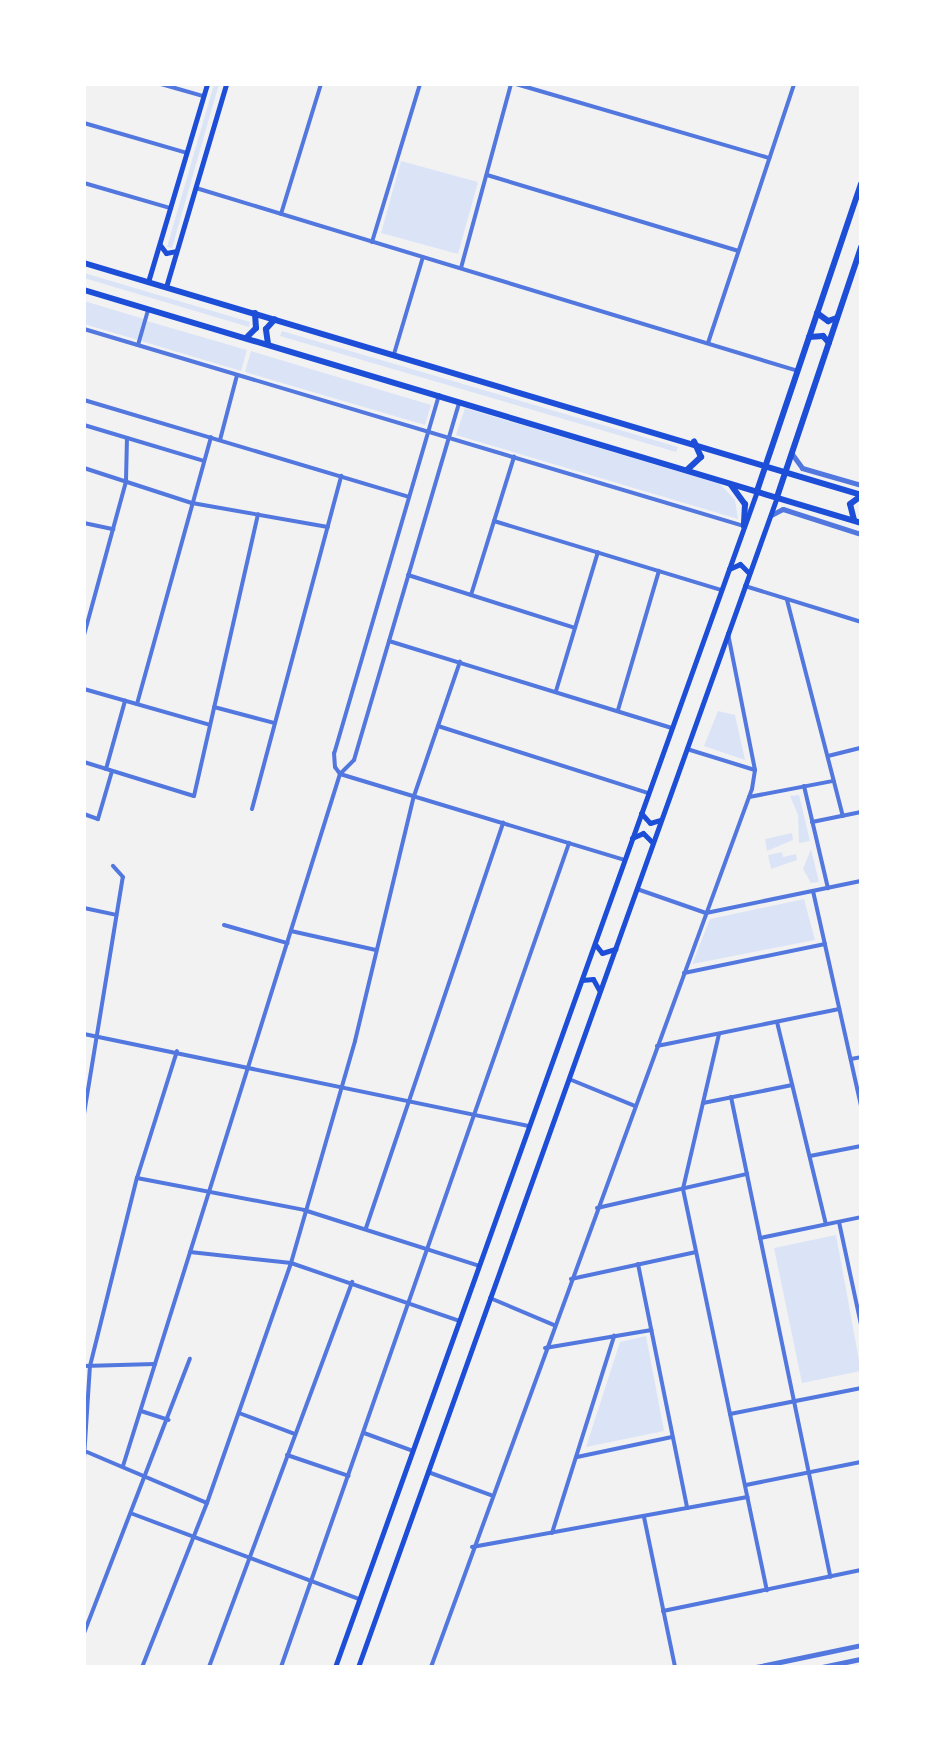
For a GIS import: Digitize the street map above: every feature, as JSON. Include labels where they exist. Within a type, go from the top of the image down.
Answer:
[{"type":"main road","points":[[148,282],[207,84]]},
{"type":"main road","points":[[166,287],[226,84]]},
{"type":"main road","points":[[335,1667],[757,491],[861,186]]},
{"type":"main road","points":[[852,210],[861,208]]},
{"type":"main road","points":[[160,243],[166,253],[177,250]]},
{"type":"main road","points":[[358,1667],[787,470],[858,264],[861,247]]},
{"type":"main road","points":[[84,263],[787,470],[861,495],[849,508],[858,522]]},
{"type":"main road","points":[[84,290],[858,522]]},
{"type":"main road","points":[[246,338],[256,328],[255,313]]},
{"type":"main road","points":[[817,313],[828,321],[837,318]]},
{"type":"main road","points":[[268,344],[265,332],[275,319]]},
{"type":"main road","points":[[809,337],[823,336],[829,343]]},
{"type":"main road","points":[[684,469],[699,461],[694,441]]},
{"type":"main road","points":[[724,481],[745,504],[744,526]]},
{"type":"main road","points":[[728,571],[743,565],[748,578]]},
{"type":"main road","points":[[641,812],[650,823],[662,817]]},
{"type":"main road","points":[[631,842],[646,834],[652,847]]},
{"type":"main road","points":[[595,943],[605,954],[616,948]]},
{"type":"main road","points":[[580,982],[593,979],[599,991]]},
{"type":"street","points":[[161,84],[203,96]]},
{"type":"street","points":[[281,214],[321,84]]},
{"type":"street","points":[[372,242],[420,84]]},
{"type":"street","points":[[461,268],[514,84],[769,158]]},
{"type":"street","points":[[708,343],[794,84]]},
{"type":"street","points":[[84,123],[187,153]]},
{"type":"street","points":[[487,175],[738,251]]},
{"type":"street","points":[[84,183],[171,208]]},
{"type":"street","points":[[196,188],[798,371]]},
{"type":"street","points":[[394,354],[423,257]]},
{"type":"street","points":[[138,345],[148,309]]},
{"type":"street","points":[[84,329],[744,526]]},
{"type":"street","points":[[220,440],[237,375]]},
{"type":"street","points":[[340,774],[334,753],[439,395]]},
{"type":"street","points":[[84,400],[409,497]]},
{"type":"street","points":[[123,1466],[340,774],[354,760],[460,401]]},
{"type":"street","points":[[84,425],[204,461]]},
{"type":"street","points":[[137,704],[211,437]]},
{"type":"street","points":[[84,635],[126,481],[127,438]]},
{"type":"street","points":[[793,450],[793,459],[801,467],[861,485]]},
{"type":"street","points":[[471,595],[514,457]]},
{"type":"street","points":[[84,468],[192,503],[328,527]]},
{"type":"street","points":[[252,809],[341,476]]},
{"type":"street","points":[[770,516],[783,509],[861,534]]},
{"type":"street","points":[[84,762],[194,796],[258,514]]},
{"type":"street","points":[[494,521],[721,590]]},
{"type":"street","points":[[84,523],[113,529]]},
{"type":"street","points":[[556,692],[598,552]]},
{"type":"street","points":[[618,710],[659,570]]},
{"type":"street","points":[[408,575],[575,628]]},
{"type":"street","points":[[745,586],[861,624]]},
{"type":"street","points":[[787,600],[843,816]]},
{"type":"street","points":[[431,1667],[491,1495],[749,797],[755,770],[728,634]]},
{"type":"street","points":[[389,641],[671,728]]},
{"type":"street","points":[[142,1667],[195,1537],[291,1263],[341,1087],[414,796],[460,662]]},
{"type":"street","points":[[84,689],[210,725]]},
{"type":"street","points":[[106,769],[125,701]]},
{"type":"street","points":[[214,707],[275,723]]},
{"type":"street","points":[[438,726],[648,793]]},
{"type":"street","points":[[828,756],[861,748]]},
{"type":"street","points":[[687,749],[755,770]]},
{"type":"street","points":[[84,814],[98,819],[112,771]]},
{"type":"street","points":[[340,774],[624,860]]},
{"type":"street","points":[[749,797],[834,780]]},
{"type":"street","points":[[804,786],[828,888]]},
{"type":"street","points":[[812,822],[861,812]]},
{"type":"street","points":[[366,1228],[503,823]]},
{"type":"street","points":[[281,1667],[569,843]]},
{"type":"street","points":[[84,1114],[123,877],[113,866]]},
{"type":"street","points":[[637,889],[706,913],[861,881]]},
{"type":"street","points":[[813,891],[861,1106]]},
{"type":"street","points":[[84,908],[116,915]]},
{"type":"street","points":[[224,925],[287,943]]},
{"type":"street","points":[[291,931],[376,950]]},
{"type":"street","points":[[684,973],[825,944]]},
{"type":"street","points":[[657,1046],[839,1009]]},
{"type":"street","points":[[777,1022],[826,1224]]},
{"type":"street","points":[[84,1034],[529,1126]]},
{"type":"street","points":[[719,1034],[683,1189],[767,1590]]},
{"type":"street","points":[[84,1458],[87,1452],[87,1366],[137,1178],[177,1051]]},
{"type":"street","points":[[851,1059],[861,1057]]},
{"type":"street","points":[[569,1079],[635,1106]]},
{"type":"street","points":[[703,1103],[792,1085]]},
{"type":"street","points":[[731,1097],[830,1577]]},
{"type":"street","points":[[810,1156],[861,1146]]},
{"type":"street","points":[[597,1208],[747,1174]]},
{"type":"street","points":[[137,1178],[304,1210],[479,1266]]},
{"type":"street","points":[[760,1238],[861,1217]]},
{"type":"street","points":[[839,1222],[861,1325]]},
{"type":"street","points":[[190,1252],[291,1263],[459,1321]]},
{"type":"street","points":[[571,1279],[696,1252]]},
{"type":"street","points":[[638,1264],[687,1508]]},
{"type":"street","points":[[209,1667],[352,1282]]},
{"type":"street","points":[[490,1298],[554,1325]]},
{"type":"street","points":[[545,1348],[651,1330]]},
{"type":"street","points":[[552,1533],[614,1336]]},
{"type":"street","points":[[84,1633],[149,1477],[190,1359]]},
{"type":"street","points":[[87,1366],[155,1364]]},
{"type":"street","points":[[730,1414],[861,1388]]},
{"type":"street","points":[[141,1411],[169,1420]]},
{"type":"street","points":[[239,1413],[295,1434]]},
{"type":"street","points":[[364,1433],[413,1451]]},
{"type":"street","points":[[577,1457],[673,1436]]},
{"type":"street","points":[[87,1452],[207,1503]]},
{"type":"street","points":[[287,1455],[349,1476]]},
{"type":"street","points":[[745,1485],[861,1462]]},
{"type":"street","points":[[428,1472],[491,1495]]},
{"type":"street","points":[[472,1547],[748,1497]]},
{"type":"street","points":[[133,1513],[359,1599]]},
{"type":"street","points":[[644,1516],[675,1667]]},
{"type":"street","points":[[663,1611],[861,1570]]},
{"type":"street","points":[[756,1667],[861,1645]]},
{"type":"street","points":[[822,1667],[861,1659]]},
{"type":"shaded area","points":[[214,84],[219,84],[172,248],[167,247]]},
{"type":"shaded area","points":[[401,161],[478,182],[458,254],[381,233]]},
{"type":"shaded area","points":[[84,273],[250,322],[249,327],[84,278]]},
{"type":"shaded area","points":[[84,301],[144,319],[138,340],[84,324]]},
{"type":"shaded area","points":[[147,321],[247,350],[241,371],[141,341]]},
{"type":"shaded area","points":[[282,331],[678,447],[676,452],[280,336]]},
{"type":"shaded area","points":[[251,351],[431,405],[425,425],[245,372]]},
{"type":"shaded area","points":[[465,408],[720,484],[735,500],[738,519],[456,435]]},
{"type":"shaded area","points":[[718,711],[735,715],[745,760],[704,746]]},
{"type":"shaded area","points":[[799,795],[810,841],[799,843],[798,815],[790,796]]},
{"type":"shaded area","points":[[792,833],[793,840],[767,851],[765,839]]},
{"type":"shaded area","points":[[811,849],[819,882],[811,883],[803,869]]},
{"type":"shaded area","points":[[782,852],[783,857],[796,854],[797,860],[771,869],[768,855]]},
{"type":"shaded area","points":[[804,899],[815,940],[692,964],[710,919]]},
{"type":"shaded area","points":[[836,1235],[861,1371],[802,1383],[774,1248]]},
{"type":"shaded area","points":[[646,1336],[664,1431],[586,1447],[620,1342]]}]
